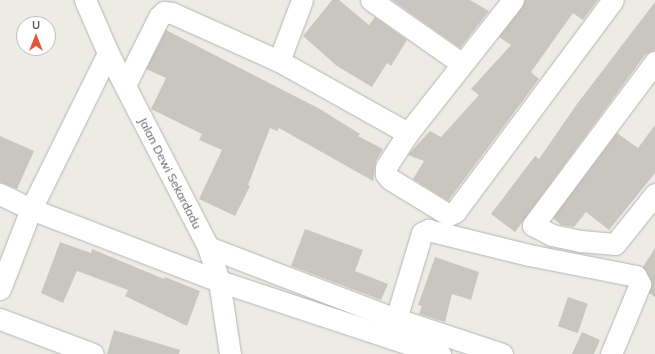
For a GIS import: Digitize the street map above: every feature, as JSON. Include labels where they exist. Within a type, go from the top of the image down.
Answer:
[{"type":"street","name":"Jalan Dewi Sekardadu","points":[[85,0],[108,53],[208,247],[219,281],[230,354]]},
{"type":"street","points":[[278,61],[302,0]]},
{"type":"street","points":[[371,0],[461,63]]},
{"type":"street","points":[[502,4],[461,63],[408,132],[386,167],[386,174],[449,215],[455,212],[613,0]]},
{"type":"street","points":[[125,85],[159,17],[164,12],[172,13],[278,61],[408,132]]},
{"type":"street","points":[[0,289],[31,209],[108,53]]},
{"type":"street","points":[[655,62],[534,225],[559,236],[581,241],[615,244],[655,194]]},
{"type":"street","points":[[0,194],[31,209],[219,281],[440,354]]},
{"type":"street","points":[[396,319],[420,236],[428,230],[530,255],[636,276],[640,284],[611,354]]},
{"type":"street","points":[[208,247],[396,319],[502,354]]},
{"type":"street","points":[[0,319],[93,354]]},
{"type":"building","points":[[332,0],[339,0],[369,25],[375,17],[407,40],[391,66],[387,63],[372,87],[337,66],[303,36]]},
{"type":"building","points":[[392,0],[470,0],[489,11],[460,48]]},
{"type":"building","points":[[525,0],[598,0],[583,20],[573,13],[531,72],[539,79],[448,201],[413,179],[424,161],[408,155],[430,131],[441,137],[479,95],[471,89],[511,45],[499,37],[522,7]]},
{"type":"building","points":[[655,2],[655,50],[645,55],[515,232],[491,214],[535,156],[539,159],[577,104]]},
{"type":"building","points":[[166,30],[320,109],[360,134],[358,136],[383,149],[376,161],[373,181],[279,128],[277,131],[270,128],[248,185],[250,186],[235,216],[199,199],[222,150],[199,140],[202,134],[151,109],[166,78],[146,69]]},
{"type":"building","points":[[655,125],[655,173],[609,230],[586,212],[574,227],[561,225],[553,218],[617,133],[638,148]]},
{"type":"building","points":[[0,136],[34,151],[17,189],[0,182]]},
{"type":"building","points":[[305,229],[363,250],[355,271],[388,284],[381,300],[291,266]]},
{"type":"building","points":[[60,242],[91,253],[92,249],[164,279],[165,277],[200,291],[187,326],[125,296],[128,290],[77,271],[63,303],[41,293]]},
{"type":"building","points":[[655,248],[655,297],[649,293],[652,283],[643,267]]},
{"type":"building","points":[[435,257],[479,272],[471,300],[452,294],[445,322],[419,314],[422,306],[418,305]]},
{"type":"building","points":[[568,297],[588,304],[578,333],[558,326]]},
{"type":"building","points":[[114,330],[180,350],[179,354],[107,354]]},
{"type":"building","points":[[582,332],[600,340],[594,354],[572,354]]}]
